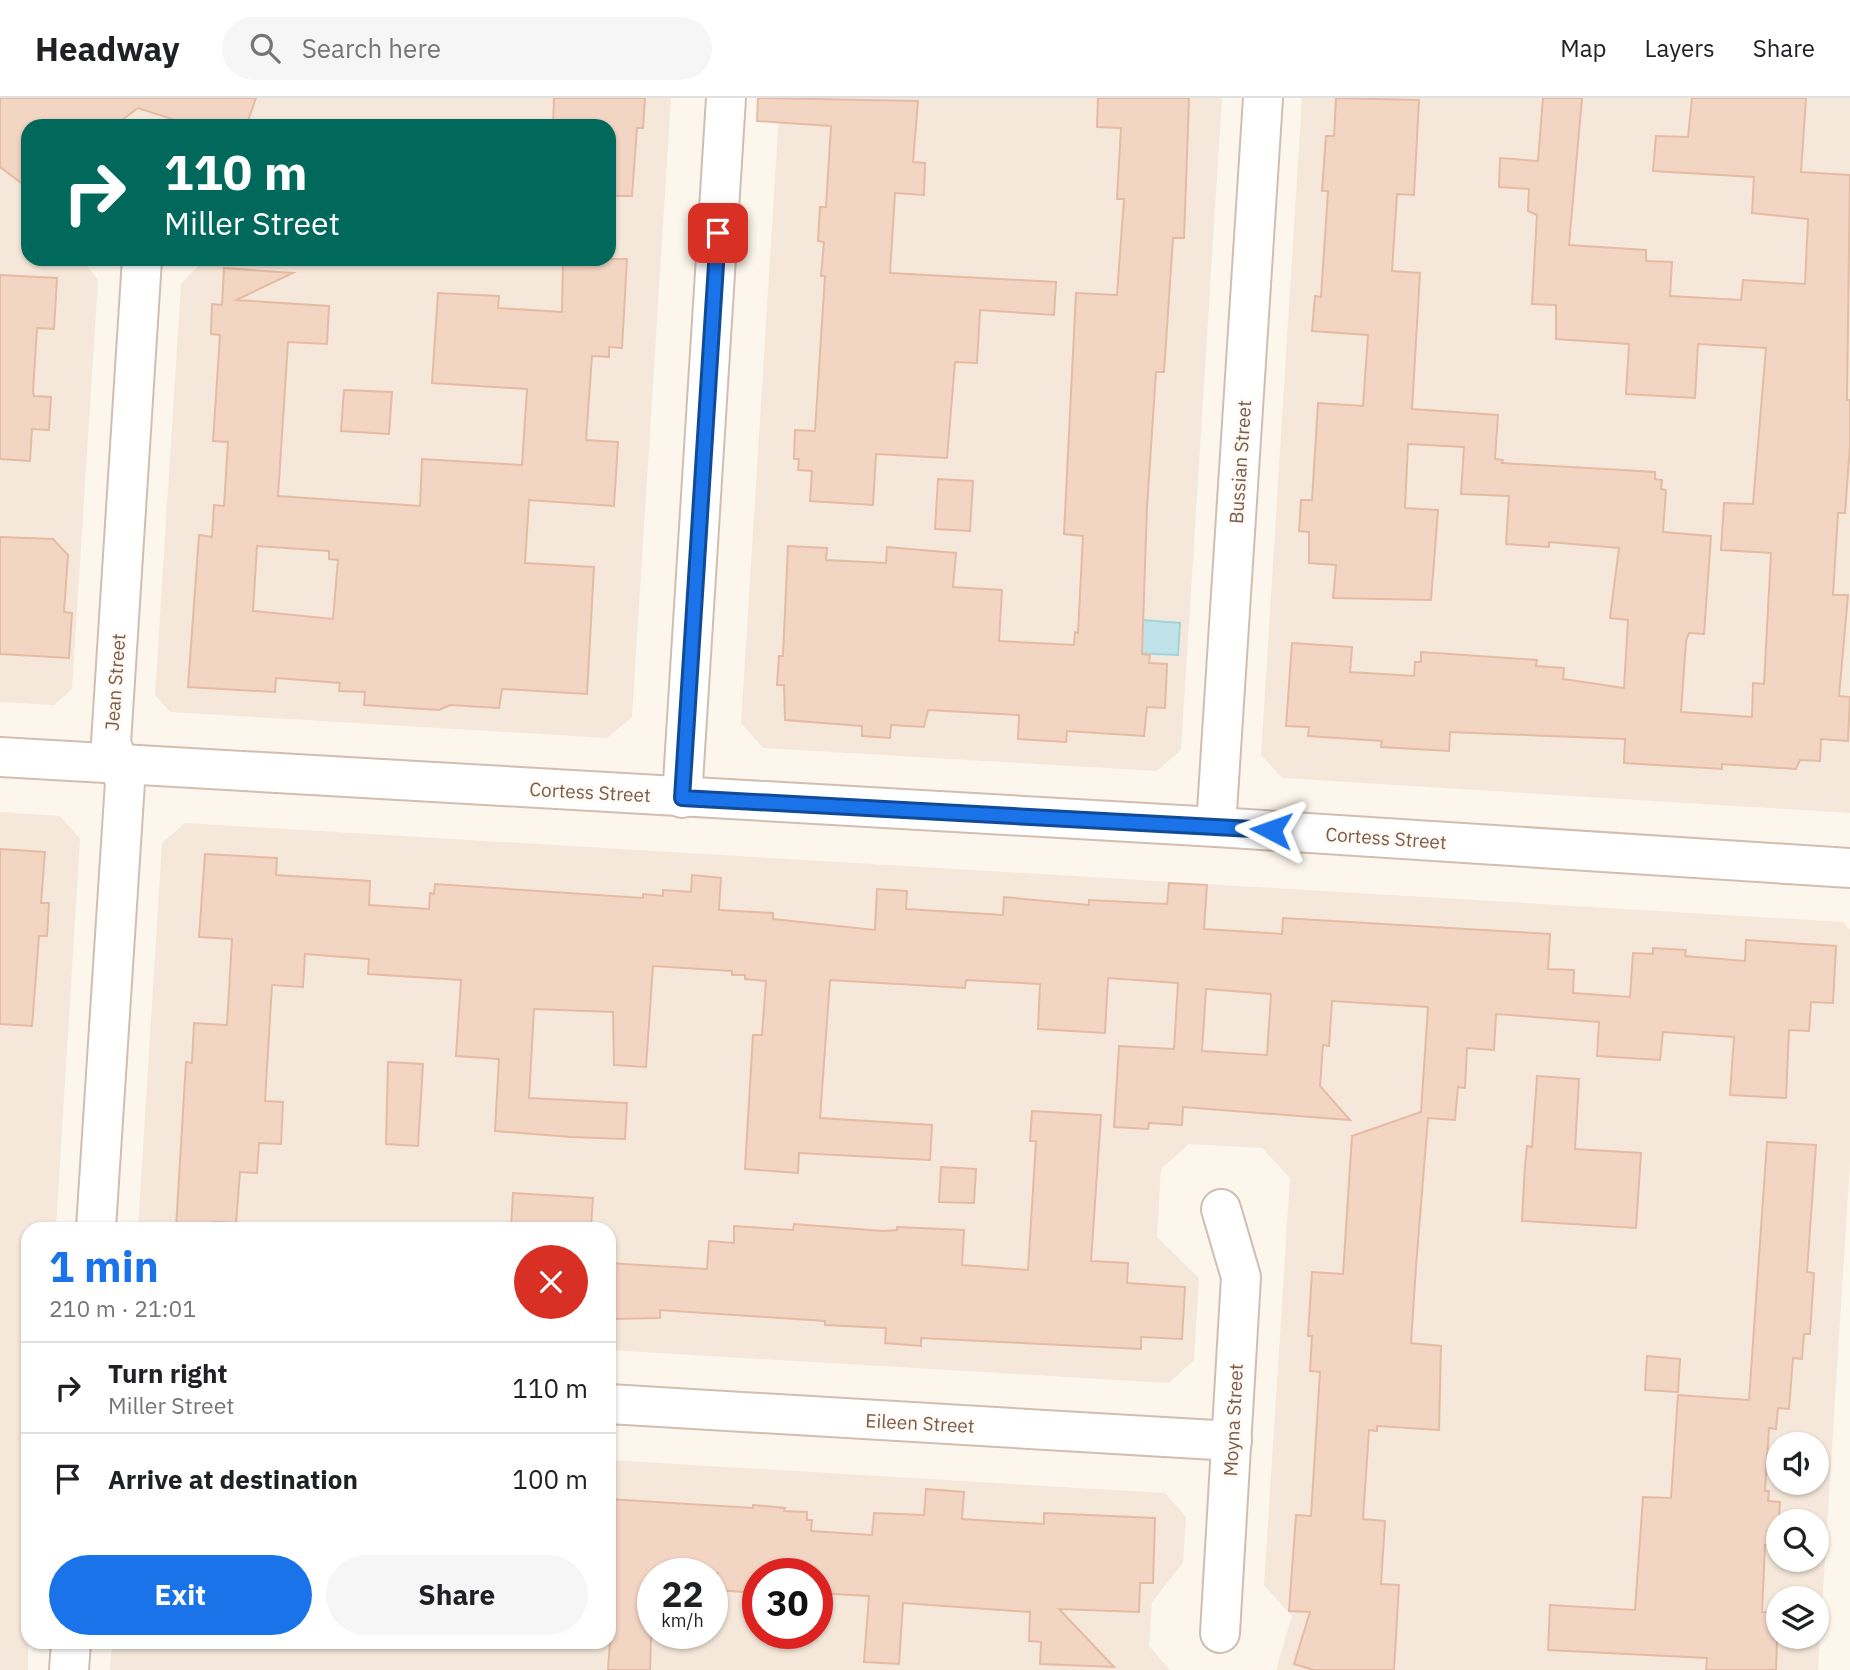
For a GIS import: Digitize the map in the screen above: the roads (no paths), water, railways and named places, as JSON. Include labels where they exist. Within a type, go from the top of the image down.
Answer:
[{"type":"street","points":[[682,798],[726,98]]},
{"type":"street","name":"Bussian Street","points":[[1216,827],[1263,98]]},
{"type":"street","name":"Jean Street","points":[[96,1222],[125,782],[111,743],[142,266]]},
{"type":"street","name":"Cortess Street","points":[[0,757],[1216,827],[1850,868]]},
{"type":"street","name":"Moyna Street","points":[[1220,1633],[1241,1277],[1221,1209]]},
{"type":"street","name":"Eileen Street","points":[[616,1404],[1232,1441]]},
{"type":"street","points":[[69,1670],[70,1649]]},
{"type":"water","points":[[1130,619],[1180,623],[1178,655],[1133,653]]}]
